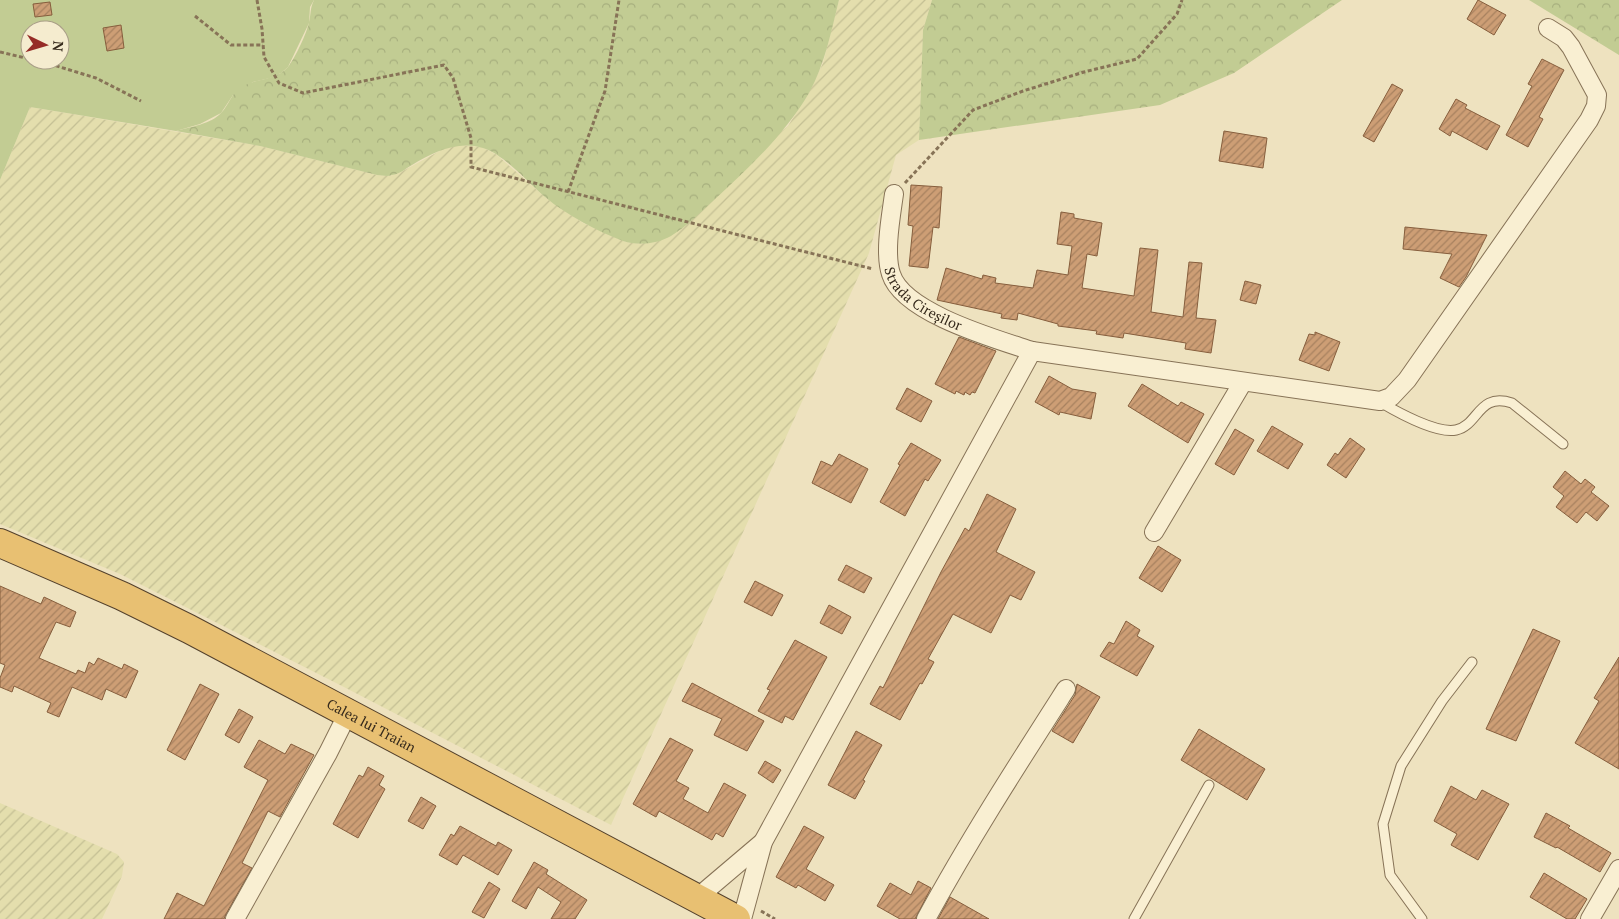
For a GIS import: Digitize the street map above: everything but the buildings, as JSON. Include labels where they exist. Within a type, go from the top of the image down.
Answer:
[{"type":"highway","name":"Calea lui Traian","points":[[0,543],[122,596],[189,629],[736,919]]},
{"type":"street","points":[[1380,402],[1391,397],[1407,380],[1589,120],[1596,106],[1597,95],[1572,47],[1564,38],[1548,28]]},
{"type":"street","name":"Strada Cireșilor","points":[[894,194],[888,247],[890,274],[902,292],[923,308],[952,323],[1032,352],[1380,402]]},
{"type":"street","points":[[742,919],[763,842],[1032,352]]},
{"type":"street","points":[[1154,532],[1243,382]]},
{"type":"street","points":[[926,919],[998,796],[1066,689]]},
{"type":"street","points":[[235,919],[348,713]]},
{"type":"street","points":[[697,898],[763,842]]},
{"type":"street","points":[[1590,919],[1619,869]]},
{"type":"lane","points":[[1380,402],[1431,426],[1449,430],[1458,429],[1466,424],[1487,404],[1504,400],[1512,403],[1563,444]]},
{"type":"lane","points":[[1422,919],[1390,876],[1383,824],[1401,766],[1442,701],[1472,662]]},
{"type":"lane","points":[[1134,919],[1208,785]]},
{"type":"path","points":[[257,0],[264,58],[280,83],[303,93],[444,65],[453,78],[471,138],[471,168],[890,274]]},
{"type":"path","points":[[568,192],[604,92],[619,0]]},
{"type":"path","points":[[894,194],[973,110],[1023,91],[1084,72],[1137,59],[1176,14],[1182,0]]},
{"type":"path","points":[[195,16],[231,45],[263,45]]},
{"type":"path","points":[[0,52],[20,56]]},
{"type":"path","points":[[70,70],[96,78],[141,101]]},
{"type":"shaded area","points":[[839,0],[932,0],[923,30],[919,140],[896,155],[869,253],[611,825],[120,574],[0,524],[0,180],[30,107],[260,146],[377,175],[390,176],[401,172],[445,148],[460,145],[482,147],[497,155],[546,198],[583,223],[626,242],[642,244],[788,126],[809,92],[823,63]]},
{"type":"shaded area","points":[[0,803],[117,854],[124,862],[122,876],[102,919],[0,919]]},
{"type":"green space","points":[[0,0],[314,0],[310,7],[309,23],[288,67],[270,78],[253,82],[233,95],[221,113],[200,124],[176,131],[30,107],[0,180]]},
{"type":"green space","points":[[314,0],[839,0],[827,48],[815,82],[789,123],[753,163],[688,224],[666,239],[641,244],[623,241],[572,216],[545,197],[499,156],[483,148],[464,145],[455,146],[428,156],[400,172],[386,176],[260,146],[176,131],[212,120],[221,113],[234,93],[240,88],[283,72],[297,52],[306,32]]},
{"type":"green space","points":[[932,0],[1342,0],[1234,73],[1160,105],[919,140],[923,30]]},
{"type":"green space","points":[[1529,0],[1619,0],[1619,55]]}]
